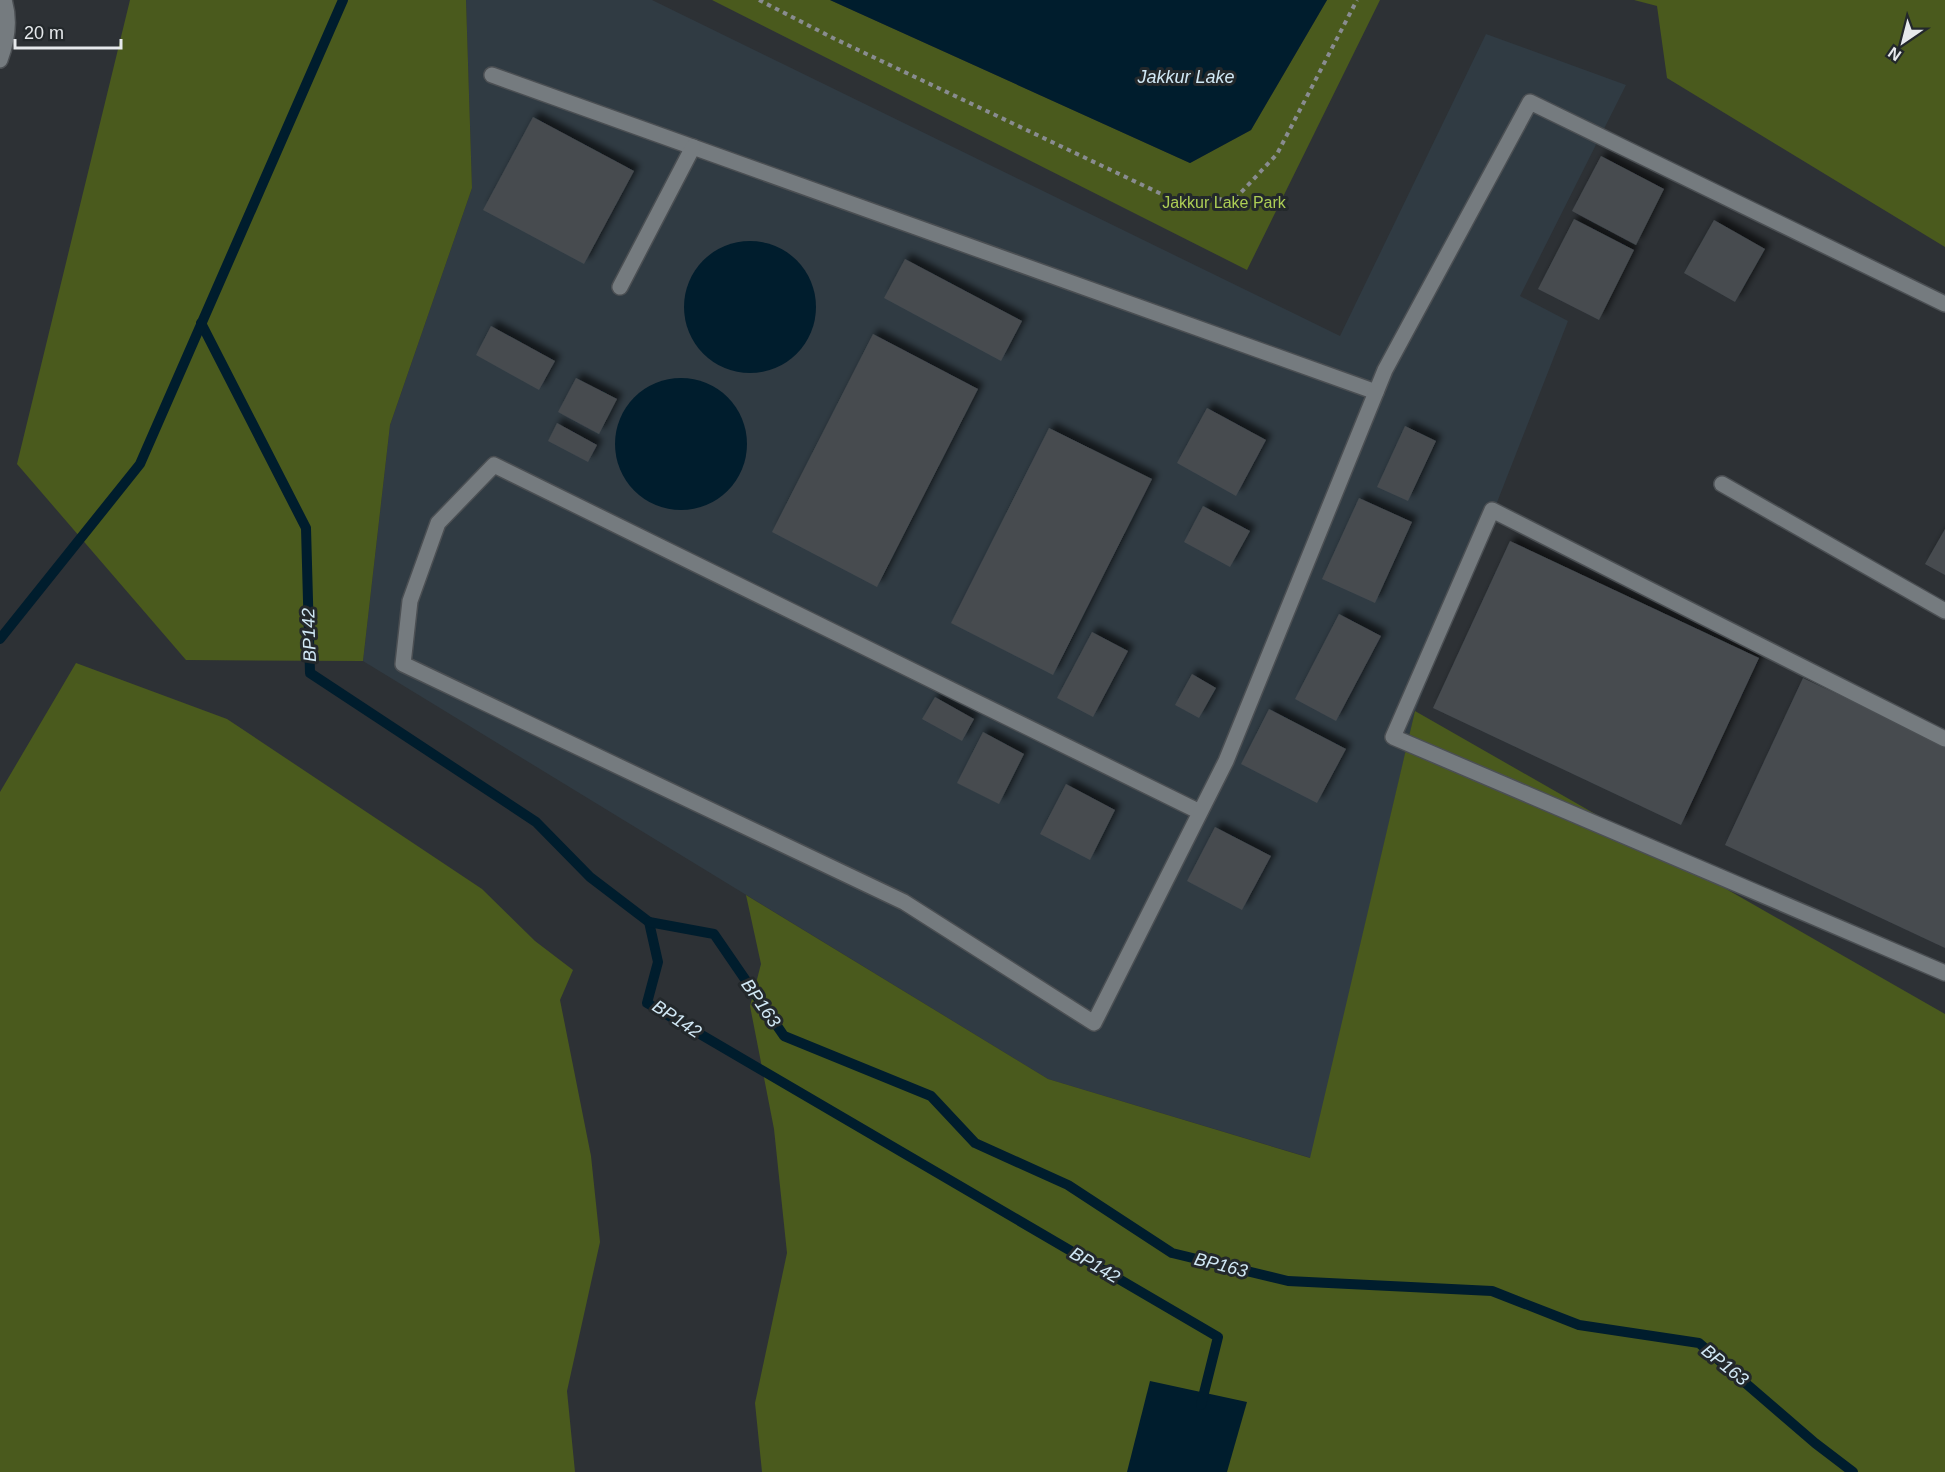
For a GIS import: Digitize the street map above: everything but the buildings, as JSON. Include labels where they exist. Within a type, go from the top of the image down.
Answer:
[{"type":"street","points":[[0,60],[4,49],[9,14],[4,0]]},
{"type":"street","points":[[492,75],[1376,392]]},
{"type":"street","points":[[1200,812],[494,465],[438,523],[410,601],[404,664],[904,902],[1094,1023],[1226,761],[1385,370],[1530,102],[1945,304]]},
{"type":"street","points":[[620,287],[693,147]]},
{"type":"street","points":[[1722,484],[1945,611]]},
{"type":"street","points":[[1945,738],[1492,510],[1393,737],[1945,973]]},
{"type":"path","points":[[759,0],[832,38],[1174,200],[1235,199],[1277,154],[1356,0]]},
{"type":"shaded area","points":[[466,0],[652,0],[1340,336],[1486,34],[1626,85],[1520,296],[1568,321],[1415,712],[1311,1158],[1048,1079],[363,661],[390,425],[472,188]]},
{"type":"green space","points":[[130,0],[466,0],[472,188],[390,425],[363,661],[186,660],[17,464]]},
{"type":"green space","name":"Jakkur Lake Park","points":[[712,0],[830,0],[1190,163],[1251,130],[1327,0],[1380,0],[1247,270]]},
{"type":"green space","points":[[1634,0],[1945,0],[1945,247],[1667,78],[1657,6]]},
{"type":"green space","points":[[76,663],[227,719],[482,889],[535,941],[573,970],[560,1000],[591,1156],[600,1242],[567,1391],[575,1472],[0,1472],[0,792]]},
{"type":"green space","points":[[1415,711],[1945,1014],[1945,1472],[762,1472],[755,1403],[787,1253],[774,1129],[750,1006],[761,964],[746,895],[1048,1079],[1310,1158]]},
{"type":"water","name":"Jakkur Lake","points":[[830,0],[1327,0],[1251,130],[1190,163]]},
{"type":"water","points":[[750,241],[775,246],[796,261],[811,282],[816,307],[811,332],[796,353],[775,368],[750,373],[725,368],[704,353],[689,332],[684,307],[689,282],[704,261],[725,246]]},
{"type":"water","points":[[681,378],[706,383],[727,398],[742,419],[747,444],[742,469],[727,490],[706,505],[681,510],[656,505],[635,490],[620,469],[615,444],[620,419],[635,398],[656,383]]},
{"type":"water","points":[[1150,1381],[1247,1402],[1227,1472],[1127,1472]]},
{"type":"waterway","points":[[0,639],[140,464],[343,0]]},
{"type":"waterway","name":"BP142","points":[[201,323],[306,528],[310,673],[536,822],[590,877],[649,922],[658,962],[647,1003],[1218,1337],[1201,1405]]},
{"type":"waterway","name":"BP163","points":[[649,922],[714,934],[784,1036],[931,1096],[975,1143],[1068,1185],[1172,1253],[1288,1281],[1492,1291],[1579,1325],[1699,1343],[1815,1443],[1853,1472]]}]
